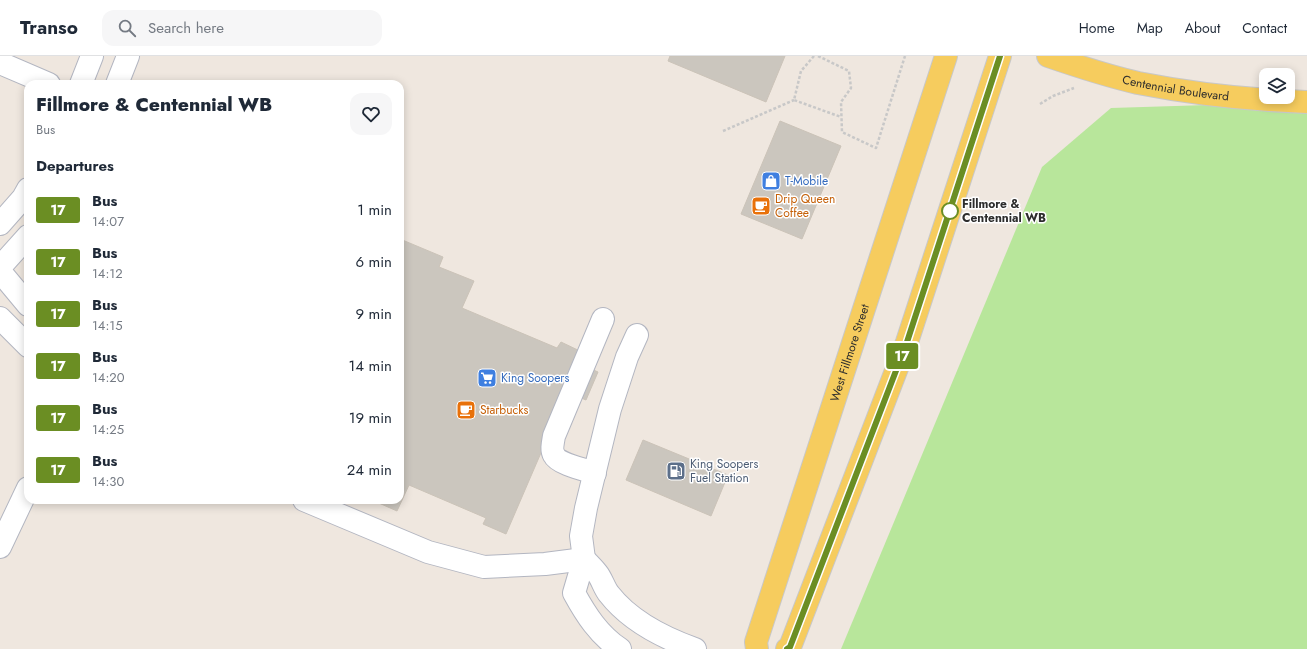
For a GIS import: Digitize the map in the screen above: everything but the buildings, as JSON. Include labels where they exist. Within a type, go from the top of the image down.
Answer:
[{"type":"main road","name":"West Fillmore Street","points":[[757,649],[756,642],[946,56]]},
{"type":"main road","points":[[787,649],[790,647],[907,342],[1000,56]]},
{"type":"main road","name":"Centennial Boulevard","points":[[1048,56],[1138,82],[1202,93],[1264,100],[1307,102]]},
{"type":"street","points":[[83,80],[92,56]]},
{"type":"street","points":[[119,80],[128,56]]},
{"type":"street","points":[[0,63],[40,80]]},
{"type":"street","points":[[0,224],[24,199]]},
{"type":"street","points":[[24,241],[1,272],[24,300]]},
{"type":"street","points":[[0,318],[24,342]]},
{"type":"street","points":[[595,473],[559,461],[554,455],[553,448],[554,436],[602,320]]},
{"type":"street","points":[[620,649],[608,641],[597,629],[574,593],[584,559],[581,536],[610,410],[627,357],[637,335]]},
{"type":"street","points":[[0,547],[24,496]]},
{"type":"street","points":[[314,504],[428,552],[484,567],[545,564],[584,559]]},
{"type":"street","points":[[584,559],[597,573],[609,594],[626,610],[646,626],[670,640],[695,649]]},
{"type":"path","points":[[794,100],[801,71],[814,56]]},
{"type":"path","points":[[818,56],[848,71],[851,88],[841,102],[842,132],[876,148],[905,56]]},
{"type":"path","points":[[722,131],[794,100],[841,117]]},
{"type":"green space","points":[[1295,102],[1307,102],[1307,649],[841,649],[1042,167],[1111,108],[1259,103],[1295,104]]},
{"type":"bus line","name":"17","points":[[787,649],[790,647],[840,518],[924,295],[1000,56]]},
{"type":"place","name":"T-Mobile","points":[[771,181]]},
{"type":"place","name":"Drip Queen Coffee","points":[[761,206]]},
{"type":"place","name":"Fillmore & Centennial WB","points":[[950,211]]},
{"type":"place","name":"King Soopers","points":[[487,378]]},
{"type":"place","name":"Starbucks","points":[[466,410]]},
{"type":"place","name":"King Soopers Fuel Station","points":[[676,471]]}]
